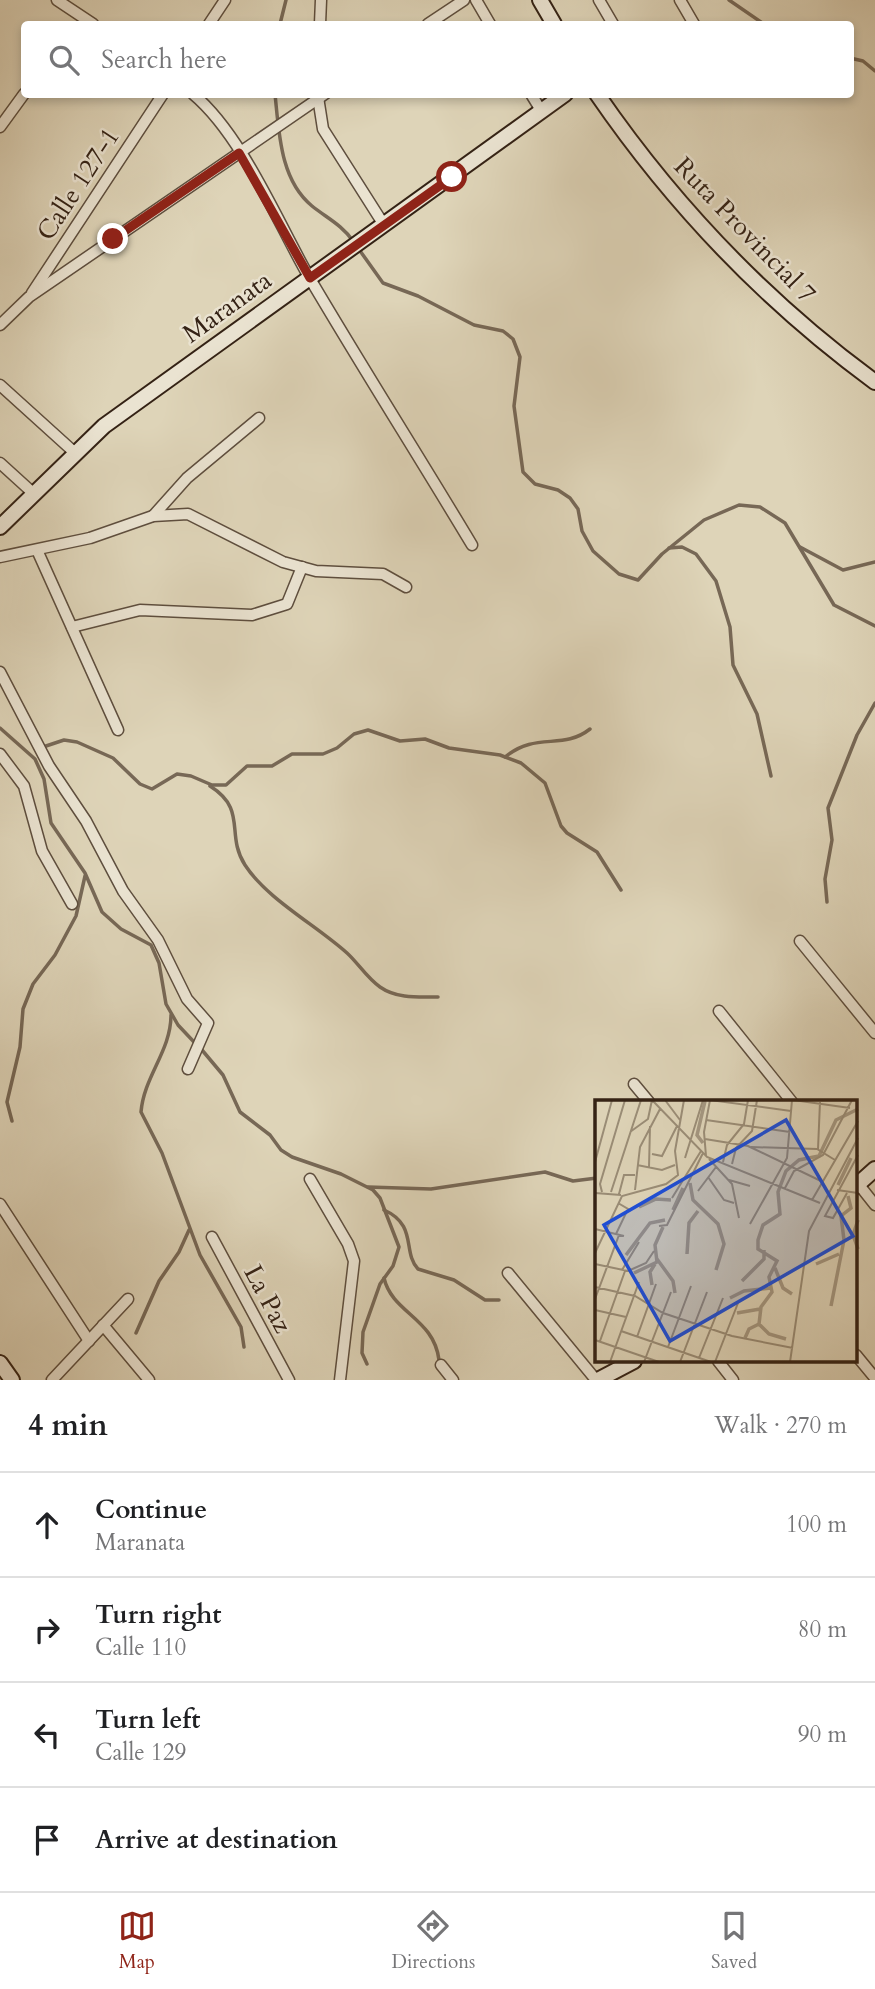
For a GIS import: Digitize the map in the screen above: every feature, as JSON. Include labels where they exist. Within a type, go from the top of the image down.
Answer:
[{"type":"street","points":[[57,0],[78,20]]},
{"type":"street","points":[[211,21],[225,0]]},
{"type":"street","points":[[320,21],[321,0]]},
{"type":"street","points":[[432,21],[464,0]]},
{"type":"street","points":[[476,0],[488,21]]},
{"type":"street","points":[[540,0],[552,21]]},
{"type":"street","points":[[599,0],[611,21]]},
{"type":"street","points":[[680,0],[692,21]]},
{"type":"street","points":[[0,127],[21,98]]},
{"type":"street","name":"Calle 127-1","points":[[29,297],[160,98]]},
{"type":"street","points":[[197,98],[217,118],[239,153],[310,278],[472,545]]},
{"type":"street","points":[[0,325],[29,297],[317,98]]},
{"type":"street","points":[[320,98],[323,129],[384,225]]},
{"type":"street","points":[[533,98],[542,112]]},
{"type":"street","name":"Maranata","points":[[0,527],[74,452],[112,420],[560,98]]},
{"type":"street","name":"Ruta Provincial 7","points":[[600,98],[651,169],[727,255],[787,312],[875,382]]},
{"type":"street","points":[[0,385],[74,452]]},
{"type":"street","points":[[153,516],[187,478],[259,418]]},
{"type":"street","points":[[0,463],[33,493]]},
{"type":"street","points":[[0,557],[90,538],[153,516],[188,514],[283,562],[316,571],[383,574],[406,587]]},
{"type":"street","points":[[37,550],[118,730]]},
{"type":"street","points":[[72,627],[140,610],[252,615],[286,604],[302,567]]},
{"type":"street","points":[[0,672],[49,766],[86,821],[123,891],[158,940],[187,999],[208,1023],[188,1069]]},
{"type":"street","points":[[0,754],[24,786],[38,842],[72,904]]},
{"type":"street","points":[[800,941],[875,1033]]},
{"type":"street","points":[[719,1011],[790,1100]]},
{"type":"street","points":[[634,1084],[647,1100]]},
{"type":"street","points":[[858,1183],[875,1169]]},
{"type":"street","points":[[310,1179],[348,1244],[354,1261],[340,1380]]},
{"type":"street","points":[[858,1185],[875,1205]]},
{"type":"street","points":[[0,1204],[89,1340]]},
{"type":"street","name":"La Paz","points":[[212,1237],[289,1380]]},
{"type":"street","points":[[508,1273],[597,1380],[630,1363]]},
{"type":"street","points":[[52,1380],[128,1299]]},
{"type":"street","points":[[103,1325],[149,1380]]},
{"type":"street","points":[[858,1357],[875,1378]]},
{"type":"street","points":[[0,1363],[12,1380]]},
{"type":"street","points":[[720,1363],[733,1380]]},
{"type":"street","points":[[441,1365],[453,1380]]},
{"type":"waterway","points":[[281,21],[286,0]]},
{"type":"waterway","points":[[729,0],[760,21]]},
{"type":"waterway","points":[[854,59],[863,61],[875,71]]},
{"type":"waterway","points":[[275,98],[283,154],[293,183],[312,206],[339,226],[353,241]]},
{"type":"waterway","points":[[358,248],[383,283],[418,296],[474,325],[503,331],[513,339],[520,357],[514,406],[523,472],[535,484],[558,490],[570,498],[578,509],[582,531],[593,551],[619,574],[638,580],[662,554],[704,520],[739,505],[760,507],[785,523],[834,605],[875,626]]},
{"type":"waterway","points":[[669,548],[682,547],[696,554],[716,581],[730,627],[733,665],[757,714],[771,776]]},
{"type":"waterway","points":[[800,547],[843,570],[875,562]]},
{"type":"waterway","points":[[827,902],[825,879],[832,840],[828,808],[857,735],[875,703]]},
{"type":"waterway","points":[[0,728],[35,759],[44,779],[51,823],[85,873],[102,912],[121,929],[151,945],[159,963],[166,1004],[178,1025],[194,1042]]},
{"type":"waterway","points":[[505,757],[528,745],[569,739],[590,729]]},
{"type":"waterway","points":[[43,747],[64,740],[77,742],[113,758],[140,784],[152,789],[177,774],[191,776],[212,785],[226,785],[247,766],[272,766],[292,754],[323,754],[337,748],[354,734],[368,730],[400,741],[425,739],[449,748],[500,755],[521,763],[545,783],[561,826],[567,833],[597,852],[621,890]]},
{"type":"waterway","points":[[210,786],[229,804],[239,854],[254,877],[266,889],[347,953],[380,987],[401,995],[438,997]]},
{"type":"waterway","points":[[12,1121],[7,1102],[20,1047],[23,1009],[33,984],[55,955],[76,916],[85,876]]},
{"type":"waterway","points":[[171,1015],[167,1040],[147,1087],[141,1112],[162,1153],[200,1255],[241,1327],[244,1347]]},
{"type":"waterway","points":[[202,1050],[223,1075],[240,1112],[270,1135],[281,1150],[292,1157],[341,1174],[373,1190],[380,1198],[399,1247],[393,1266],[380,1284],[363,1332],[362,1353],[367,1364]]},
{"type":"waterway","points":[[368,1187],[431,1189],[545,1172],[573,1181],[595,1178]]},
{"type":"waterway","points":[[384,1210],[401,1223],[413,1262],[418,1269],[454,1280],[485,1300],[499,1300]]},
{"type":"waterway","points":[[136,1333],[159,1281],[179,1252],[189,1230]]},
{"type":"waterway","points":[[384,1278],[395,1300],[429,1334],[436,1346],[439,1360]]},
{"type":"route","points":[[113,239],[239,153],[310,278],[452,177]]}]
